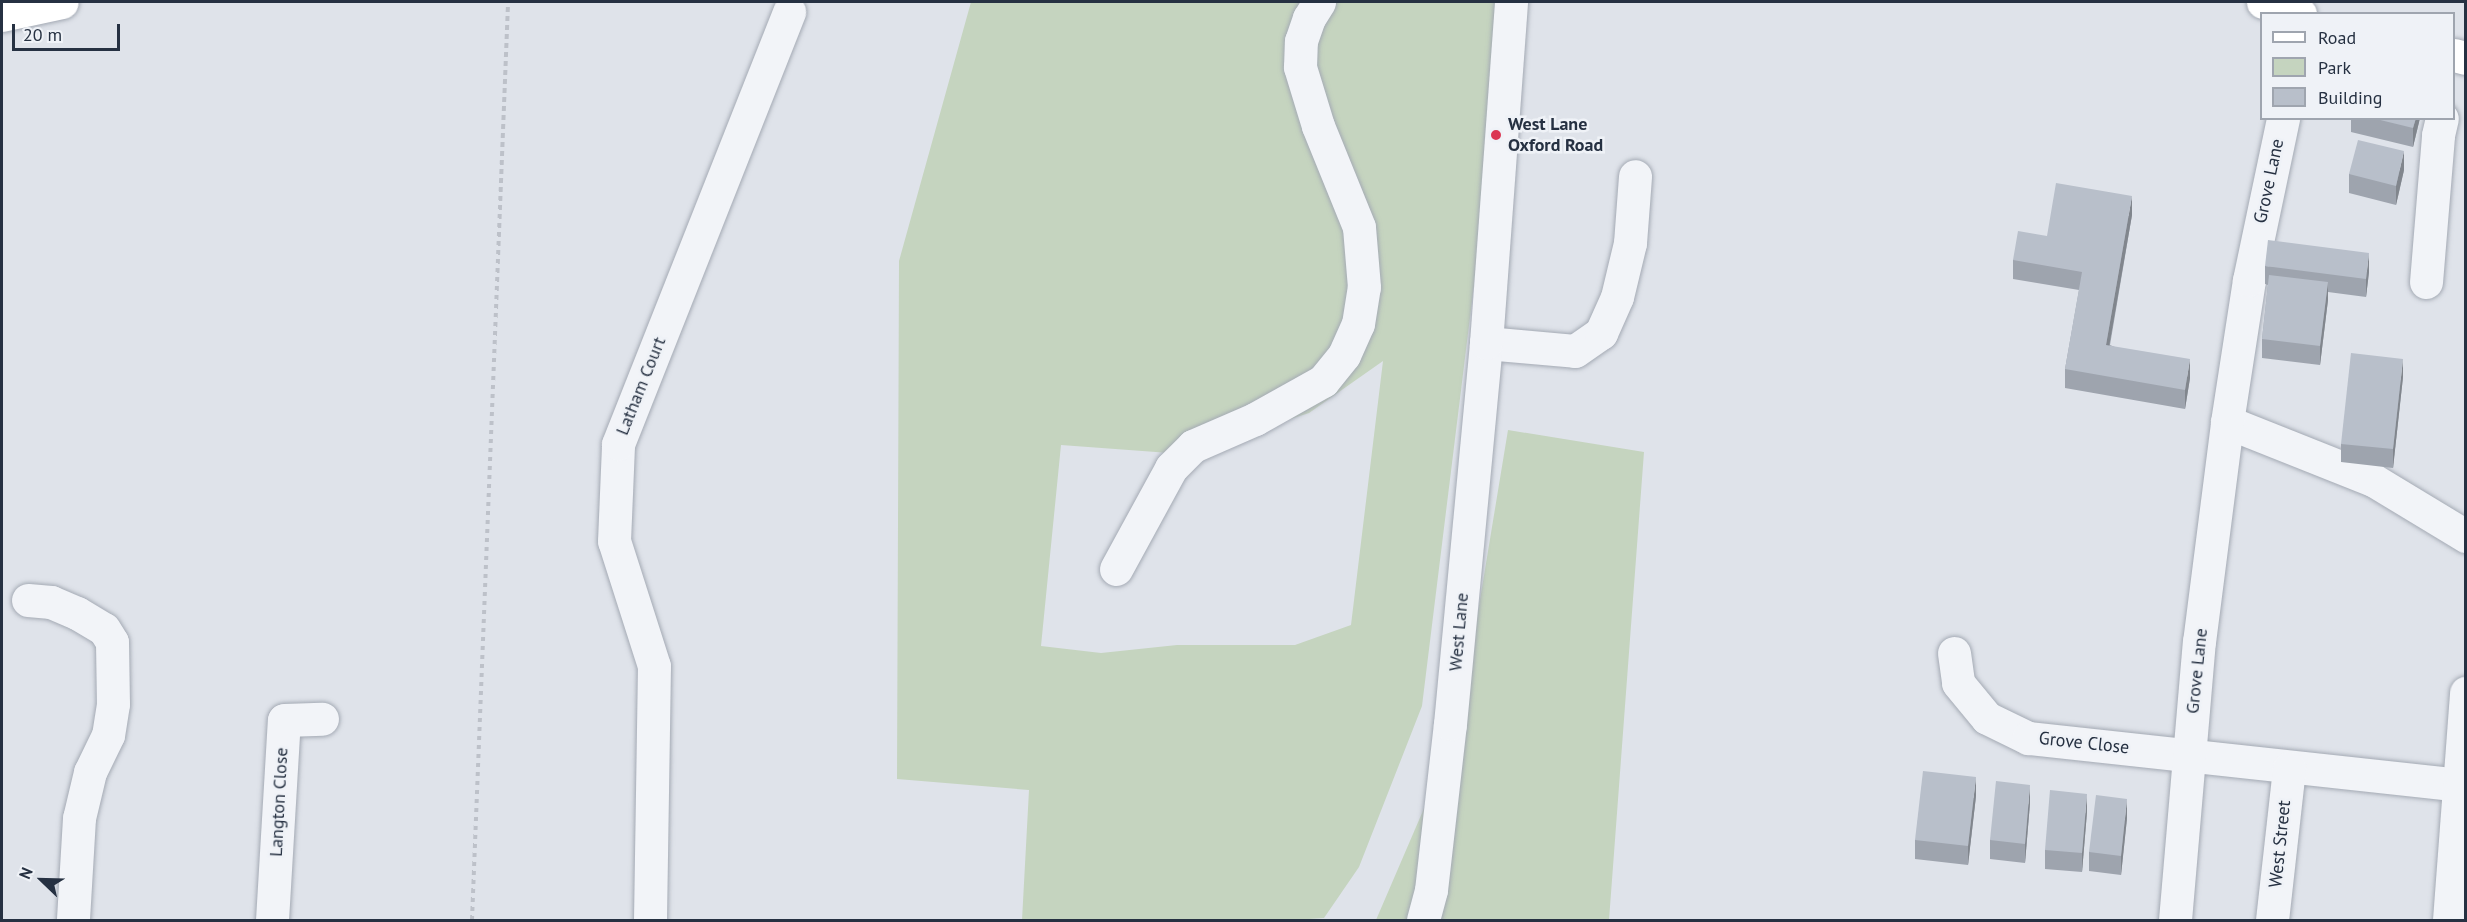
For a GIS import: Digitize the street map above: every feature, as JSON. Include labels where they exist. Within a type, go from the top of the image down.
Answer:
[{"type":"main road","points":[[2,15],[62,2]]},
{"type":"main road","points":[[2263,2],[2294,12]]},
{"type":"street","points":[[1116,569],[1171,468],[1193,446],[1255,419],[1323,381],[1344,354],[1358,324],[1364,287],[1359,227],[1318,126],[1300,67],[1301,40],[1309,18],[1319,2]]},
{"type":"street","name":"West Lane","points":[[1424,921],[1431,890],[1450,724],[1486,343],[1512,2]]},
{"type":"street","name":"Latham Court","points":[[650,921],[654,666],[614,541],[618,444],[789,12]]},
{"type":"street","name":"Grove Lane","points":[[2175,921],[2199,642],[2227,422],[2249,280],[2283,120]]},
{"type":"street","points":[[2426,282],[2438,135],[2442,120]]},
{"type":"street","points":[[1486,343],[1575,351],[1602,333],[1617,297],[1630,243],[1635,176]]},
{"type":"street","points":[[2227,422],[2373,480],[2466,536]]},
{"type":"street","points":[[28,600],[51,602],[76,613],[104,629],[112,642],[113,704],[108,735],[90,772],[79,818],[73,921]]},
{"type":"street","name":"Grove Close","points":[[1954,653],[1958,683],[1987,718],[2028,738],[2459,785]]},
{"type":"street","points":[[2449,921],[2466,693]]},
{"type":"street","name":"Langton Close","points":[[272,921],[284,720],[322,719]]},
{"type":"street","name":"West Street","points":[[2272,921],[2289,768]]},
{"type":"path","points":[[472,921],[508,2]]},
{"type":"green space","points":[[971,2],[1498,2],[1496,107],[1422,706],[1359,867],[1324,918],[1294,920],[1022,920],[1029,790],[897,779],[899,261]],"holes":[[[1383,361],[1351,625],[1295,645],[1177,645],[1101,653],[1041,646],[1061,445],[1183,454],[1309,413]]]},
{"type":"green space","points":[[1508,430],[1644,452],[1609,920],[1376,920],[1459,727]]},
{"type":"building","points":[[2380,120],[2415,120],[2413,128]]},
{"type":"building","points":[[2358,140],[2404,151],[2396,186],[2349,174]]},
{"type":"building","points":[[2056,183],[2132,196],[2106,345],[2190,359],[2185,390],[2065,369],[2082,272],[2013,260],[2018,231],[2047,236]]},
{"type":"building","points":[[2268,240],[2369,253],[2366,279],[2265,266]]},
{"type":"building","points":[[2269,275],[2328,282],[2320,346],[2262,339]]},
{"type":"building","points":[[2351,353],[2403,359],[2393,449],[2341,444]]},
{"type":"building","points":[[1923,771],[1976,777],[1968,846],[1915,840]]},
{"type":"building","points":[[1996,781],[2030,785],[2025,844],[1990,840]]},
{"type":"building","points":[[2050,790],[2087,794],[2082,853],[2045,850]]},
{"type":"building","points":[[2096,795],[2127,799],[2121,856],[2089,852]]},
{"type":"place","name":"West Lane Oxford Road","points":[[1496,135]]}]
